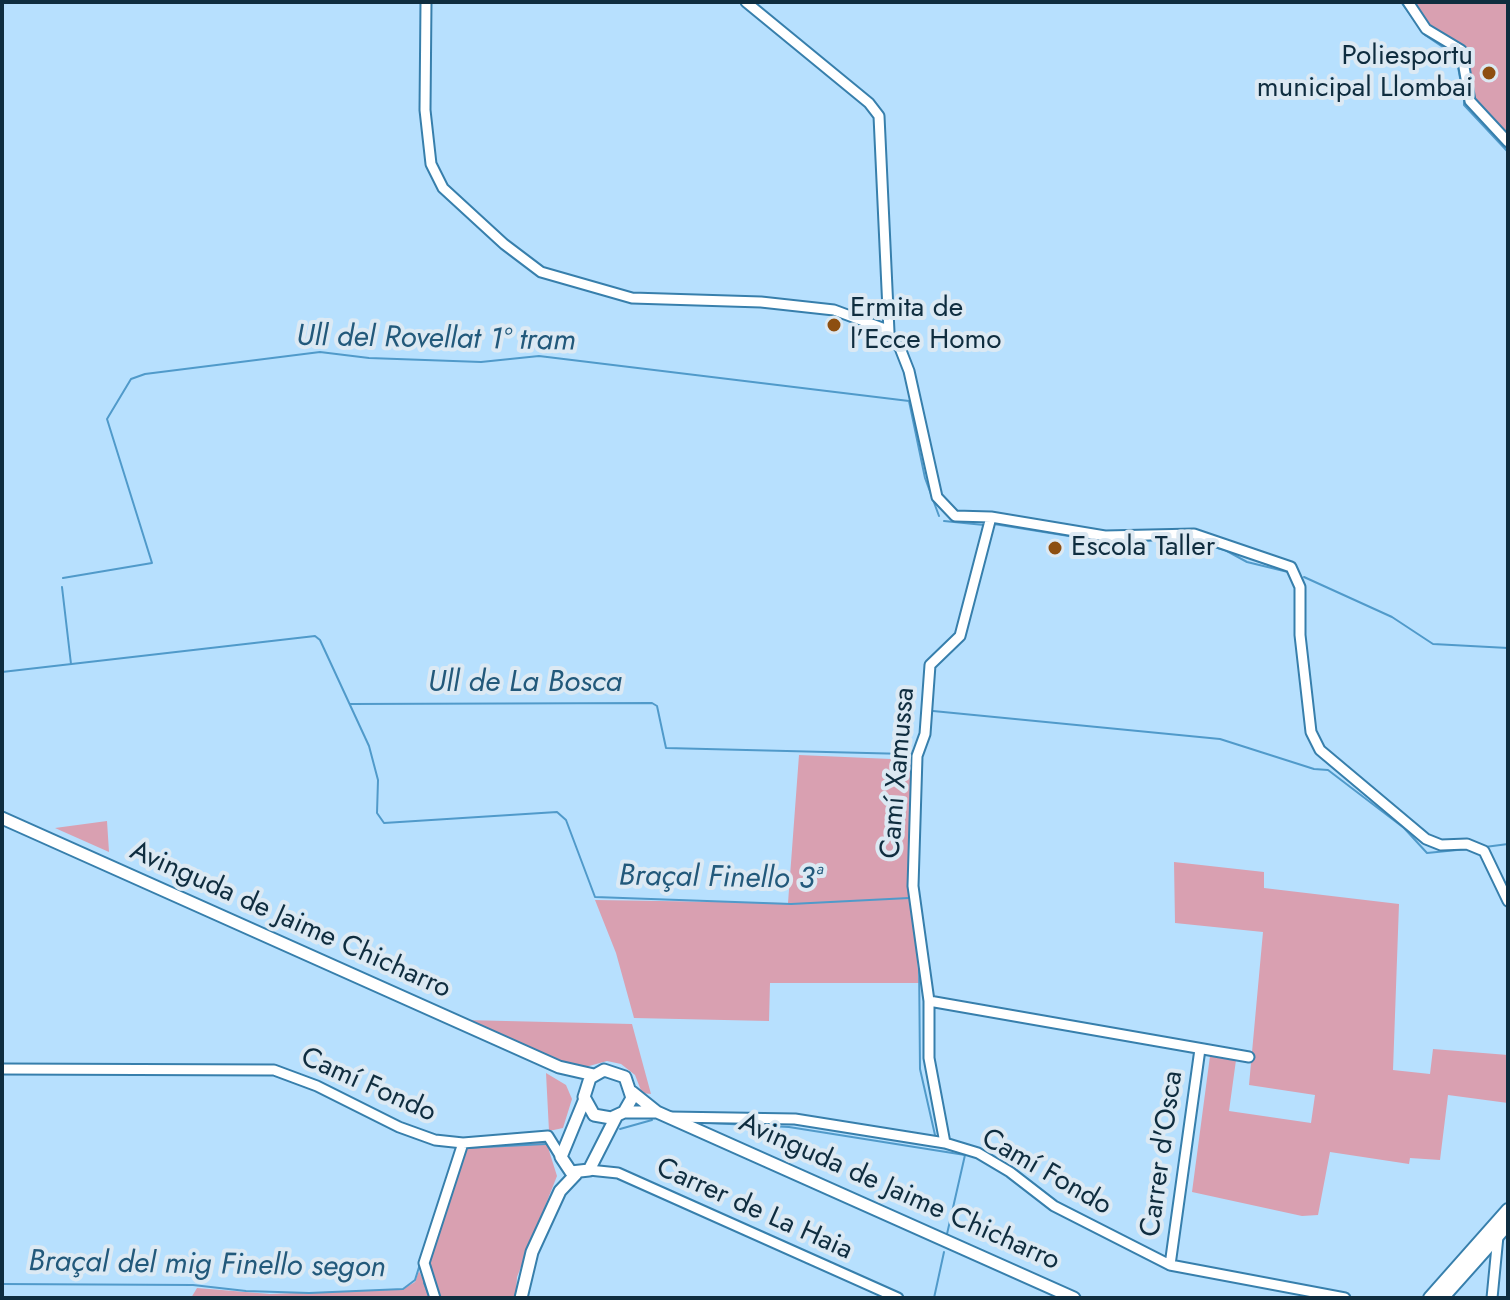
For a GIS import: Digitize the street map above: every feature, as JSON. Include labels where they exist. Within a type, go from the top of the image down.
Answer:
[{"type":"main road","points":[[1430,1298],[1508,1210]]},
{"type":"main road","points":[[1442,1298],[1508,1224]]},
{"type":"street","points":[[426,2],[425,110],[435,177],[504,244],[541,272],[632,298],[761,302],[834,310],[889,332]]},
{"type":"street","points":[[746,2],[869,103],[879,116],[889,332],[909,371],[937,497],[955,516],[991,517],[1105,536],[1194,534],[1291,567],[1300,587],[1300,635],[1314,740],[1320,750],[1426,839],[1441,845],[1467,844],[1484,851],[1508,901]]},
{"type":"street","points":[[1408,2],[1426,29],[1461,50],[1470,101],[1508,142]]},
{"type":"street","name":"Camí Xamussa","points":[[945,1143],[929,1058],[929,1001],[913,886],[917,756],[925,734],[930,665],[960,636],[991,517]]},
{"type":"street","name":"Avinguda de Jaime Chicharro","points":[[2,818],[559,1067]]},
{"type":"street","points":[[929,1001],[1249,1057]]},
{"type":"street","name":"Carrer d'Osca","points":[[1170,1265],[1200,1049]]},
{"type":"street","points":[[559,1067],[594,1075],[615,1071],[625,1077],[632,1092],[663,1114]]},
{"type":"street","points":[[559,1067],[584,1097],[594,1115],[605,1119],[620,1115],[663,1114]]},
{"type":"street","name":"Camí Fondo","points":[[2,1069],[274,1070],[317,1086],[399,1127],[435,1140],[463,1143],[548,1136],[562,1161]]},
{"type":"street","points":[[560,1191],[562,1161],[594,1075]]},
{"type":"street","points":[[521,1298],[532,1252],[560,1191],[576,1174],[589,1170],[632,1092]]},
{"type":"street","name":"Avinguda de Jaime Chicharro","points":[[663,1114],[1074,1298]]},
{"type":"street","name":"Camí Fondo","points":[[663,1114],[795,1119],[945,1143],[978,1153],[1010,1172],[1054,1206],[1170,1265],[1345,1298]]},
{"type":"street","points":[[435,1298],[424,1263],[463,1143]]},
{"type":"street","points":[[562,1161],[576,1174]]},
{"type":"street","name":"Carrer de La Haia","points":[[589,1170],[618,1173],[898,1298]]},
{"type":"street","points":[[1492,1298],[1498,1236]]},
{"type":"shaded area","name":"Poliesportu municipal Llombai","points":[[1413,2],[1508,2],[1508,137],[1474,97],[1465,49],[1430,26]]},
{"type":"shaded area","points":[[799,755],[914,760],[910,867],[919,983],[770,983],[769,1021],[634,1018],[616,953],[595,900],[788,903]]},
{"type":"shaded area","points":[[107,821],[109,852],[55,828]]},
{"type":"shaded area","points":[[1174,862],[1264,872],[1264,888],[1399,904],[1393,1070],[1430,1074],[1433,1049],[1508,1055],[1508,1103],[1448,1095],[1440,1160],[1410,1158],[1409,1164],[1330,1152],[1318,1215],[1302,1216],[1192,1192],[1210,1056],[1236,1060],[1229,1111],[1311,1123],[1315,1095],[1249,1085],[1263,932],[1175,923]]},
{"type":"shaded area","points":[[464,1020],[632,1024],[651,1094],[642,1093],[635,1075],[621,1064],[607,1061],[582,1068],[571,1067]]},
{"type":"shaded area","points":[[546,1073],[566,1085],[572,1099],[563,1128],[549,1131]]},
{"type":"shaded area","points":[[546,1141],[557,1176],[517,1277],[516,1298],[437,1298],[427,1266],[465,1147]]},
{"type":"shaded area","points":[[419,1271],[431,1298],[191,1298],[197,1288],[270,1294],[403,1289],[415,1282]]},
{"type":"waterway","points":[[1401,2],[1425,35],[1456,56],[1463,94]]},
{"type":"waterway","points":[[1464,99],[1464,105],[1508,152]]},
{"type":"waterway","name":"Ull del Rovellat 1º tram","points":[[63,578],[152,563],[107,419],[131,379],[145,374],[320,352],[369,358],[481,362],[539,356],[909,401],[925,478],[939,516]]},
{"type":"waterway","name":"Ull del Rovellat 1º tram","points":[[944,521],[984,525]]},
{"type":"waterway","name":"Ull del Rovellat 1º tram","points":[[994,524],[1106,542],[1184,539],[1225,550],[1247,562],[1288,572]]},
{"type":"waterway","name":"Ull del Rovellat 1º tram","points":[[1304,577],[1392,617],[1433,644],[1508,648]]},
{"type":"waterway","name":"Ull del Rovellat 1º tram","points":[[62,587],[71,664]]},
{"type":"waterway","name":"Braçal Finello 3ª","points":[[2,672],[315,636],[320,640],[369,746],[378,780],[377,813],[384,823],[557,812],[566,820],[595,897],[791,904],[909,898]]},
{"type":"waterway","name":"Ull de La Bosca","points":[[350,704],[652,703],[657,706],[666,748],[907,754],[915,750]]},
{"type":"waterway","name":"Ull de La Bosca","points":[[933,711],[1220,739],[1314,769],[1328,770],[1404,828],[1427,853],[1467,849]]},
{"type":"waterway","name":"Ull de La Bosca","points":[[1485,847],[1508,844]]},
{"type":"waterway","name":"Braçal Finello 3ª","points":[[919,958],[920,1069],[935,1135]]},
{"type":"waterway","name":"Braçal del mig Finello segon","points":[[620,1129],[652,1120]]},
{"type":"waterway","name":"Braçal del mig Finello segon","points":[[710,1123],[789,1127],[965,1155],[947,1234]]},
{"type":"waterway","name":"Braçal del mig Finello segon","points":[[464,1148],[546,1144]]},
{"type":"waterway","points":[[934,1298],[944,1252]]},
{"type":"waterway","name":"Braçal del mig Finello segon","points":[[2,1284],[193,1285],[309,1293],[403,1289],[415,1280],[420,1264]]},
{"type":"waterway","points":[[424,1283],[430,1298]]},
{"type":"place","name":"Poliesportu municipal Llombai","points":[[1489,73]]},
{"type":"place","name":"Ermita de l’Ecce Homo","points":[[834,325]]},
{"type":"place","name":"Escola Taller","points":[[1055,548]]}]
